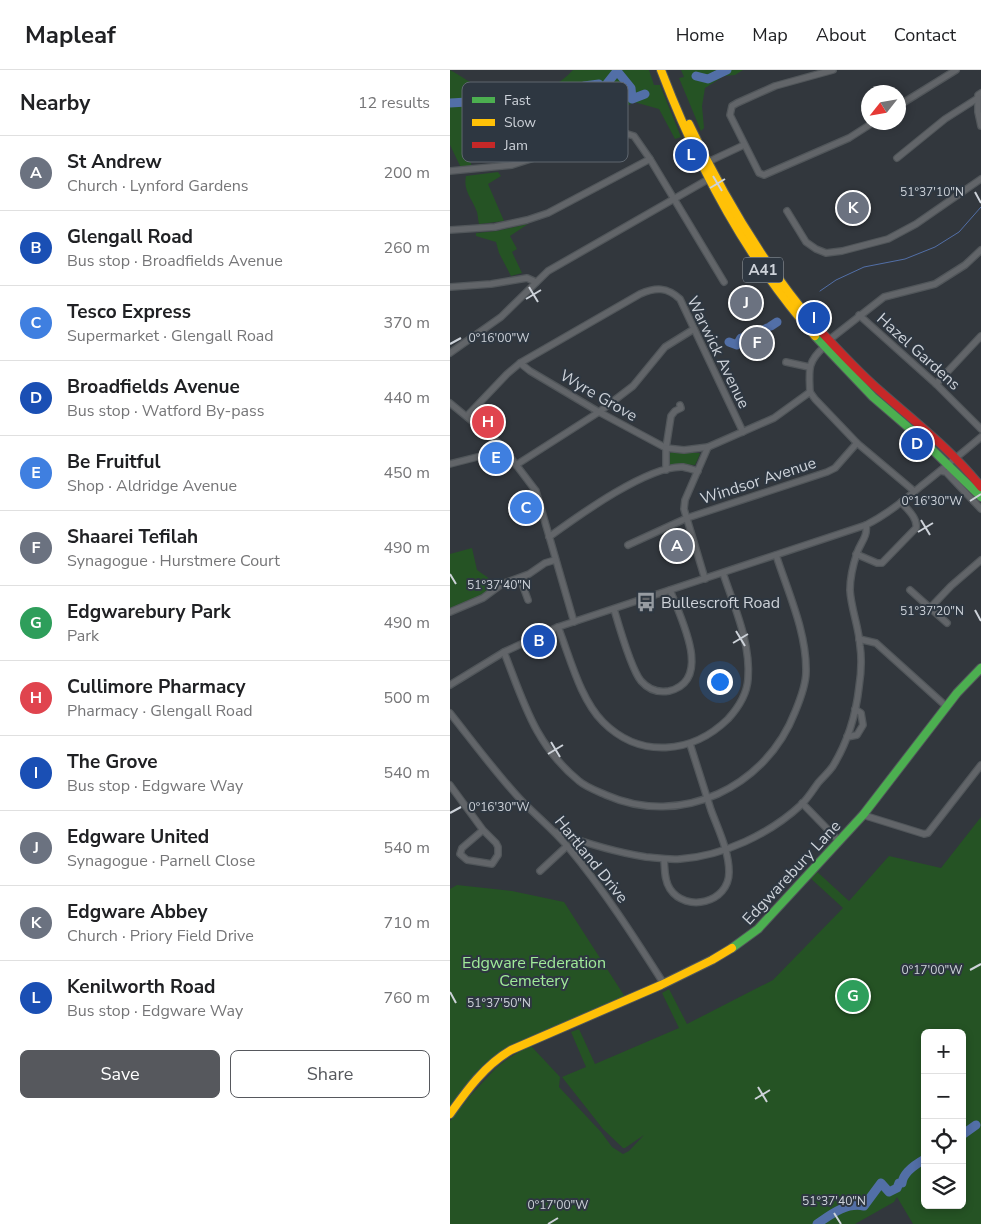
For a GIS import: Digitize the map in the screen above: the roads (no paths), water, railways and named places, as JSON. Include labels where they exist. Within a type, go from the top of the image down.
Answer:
[{"type":"main road","name":"A41","points":[[660,70],[685,133],[707,180],[760,267],[790,308],[827,344],[937,441],[967,482],[981,496]]},
{"type":"main road","name":"A41","points":[[668,70],[675,92],[708,164],[767,264],[794,301],[827,344],[872,396],[981,487]]},
{"type":"main road","name":"Edgwarebury Lane","points":[[450,1114],[498,1059],[562,1027],[664,984],[740,944],[758,929],[863,816],[957,693],[981,668]]},
{"type":"street","points":[[833,70],[775,86],[737,102],[732,106],[730,115],[744,145],[759,174],[764,175],[849,138],[862,130]]},
{"type":"street","points":[[906,101],[956,70]]},
{"type":"street","points":[[979,96],[978,112],[981,126]]},
{"type":"street","points":[[897,158],[945,119],[979,96]]},
{"type":"street","points":[[628,134],[634,136],[650,158],[724,282]]},
{"type":"street","points":[[708,164],[712,160],[744,145]]},
{"type":"street","points":[[450,230],[496,226],[527,220],[548,213],[650,158]]},
{"type":"street","points":[[450,171],[512,165],[521,162]]},
{"type":"street","points":[[787,211],[806,242],[816,249],[826,252],[842,251],[888,239],[916,224],[981,179]]},
{"type":"street","points":[[450,354],[502,317],[548,271],[707,180]]},
{"type":"street","points":[[914,491],[858,443],[815,399],[810,392],[809,367],[814,358],[827,344],[859,315],[884,297],[935,284],[965,264],[981,250]]},
{"type":"street","points":[[450,287],[491,284],[527,278],[536,282]]},
{"type":"street","name":"Warwick Avenue","points":[[467,416],[520,363],[650,289],[660,288],[672,291],[680,299],[743,432]]},
{"type":"street","name":"Hazel Gardens","points":[[859,315],[936,384],[981,429]]},
{"type":"street","points":[[516,465],[599,412],[633,386],[665,347],[694,329]]},
{"type":"street","points":[[936,384],[981,336]]},
{"type":"street","points":[[786,362],[809,367]]},
{"type":"street","name":"Wyre Grove","points":[[520,363],[530,371],[599,412],[666,448]]},
{"type":"street","points":[[666,448],[684,450],[708,447],[774,418],[810,392]]},
{"type":"street","points":[[450,403],[501,445],[536,491],[574,622]]},
{"type":"street","points":[[666,470],[666,448],[671,416],[674,411],[681,408],[680,405]]},
{"type":"street","points":[[450,686],[504,652],[558,627],[866,526],[901,502],[981,437]]},
{"type":"street","name":"Windsor Avenue","points":[[628,545],[687,518],[827,472],[835,468],[858,443]]},
{"type":"street","points":[[450,464],[485,455],[501,445]]},
{"type":"street","points":[[705,579],[684,509],[685,500],[708,447]]},
{"type":"street","points":[[549,537],[603,500],[626,487],[666,470],[683,467],[698,471]]},
{"type":"street","points":[[941,471],[946,472],[981,509]]},
{"type":"street","points":[[856,554],[877,563],[882,563],[916,528],[918,524],[916,520],[901,502]]},
{"type":"street","points":[[555,832],[589,845],[620,853],[680,860],[725,850],[772,826],[802,803],[832,766],[847,737],[854,709],[861,671],[859,639],[850,588],[856,554],[867,534],[866,526]]},
{"type":"street","points":[[504,652],[531,723],[555,759],[580,783],[615,799],[657,808],[674,807],[708,799],[740,782],[761,765],[774,751],[788,730],[800,698],[806,673],[803,644],[798,621],[776,555]]},
{"type":"street","points":[[450,612],[483,598],[502,584],[529,574],[545,563],[555,560]]},
{"type":"street","points":[[930,608],[951,586],[981,560]]},
{"type":"street","points":[[558,627],[582,691],[592,709],[603,722],[619,735],[635,743],[653,748],[670,748],[690,744],[706,737],[732,714],[743,699],[748,681],[748,660],[743,635],[723,573]]},
{"type":"street","points":[[520,578],[528,600]]},
{"type":"street","points":[[614,609],[640,680],[655,691],[670,690],[684,683],[689,676],[692,656],[688,639],[670,590]]},
{"type":"street","points":[[910,590],[947,623]]},
{"type":"street","points":[[859,639],[876,644],[947,707]]},
{"type":"street","points":[[847,737],[857,735],[863,725],[861,713],[854,709]]},
{"type":"street","name":"Hartland Drive","points":[[450,713],[521,800],[555,832],[593,877],[664,984]]},
{"type":"street","points":[[664,859],[665,875],[669,888],[679,898],[689,902],[710,900],[724,888],[729,871],[725,850],[690,744]]},
{"type":"street","points":[[863,816],[924,834],[928,833],[981,765]]},
{"type":"street","points":[[450,785],[498,847],[498,855],[492,864],[467,860],[460,854],[462,848],[483,830]]},
{"type":"street","points":[[802,803],[839,841]]},
{"type":"street","points":[[540,871],[567,846]]},
{"type":"waterway","points":[[696,76],[708,79],[727,70]]},
{"type":"waterway","points":[[608,82],[617,71],[626,82]]},
{"type":"waterway","points":[[628,84],[631,88],[632,99],[645,94]]},
{"type":"waterway","points":[[450,103],[462,102]]},
{"type":"waterway","points":[[820,291],[836,280],[864,267],[905,259],[935,247],[959,232],[981,207]]},
{"type":"waterway","points":[[771,326],[777,322]]},
{"type":"waterway","points":[[729,342],[737,345],[741,338],[753,337],[767,328]]},
{"type":"waterway","points":[[966,1132],[976,1125]]},
{"type":"waterway","points":[[817,1224],[833,1213],[845,1208],[857,1205],[864,1206],[881,1183],[889,1192],[897,1188],[899,1183],[902,1183],[907,1172],[921,1162]]},
{"type":"place","name":"Kenilworth Road","points":[[691,155]]},
{"type":"place","name":"Edgware Abbey","points":[[853,208]]},
{"type":"place","name":"Edgware United","points":[[746,303]]},
{"type":"place","name":"The Grove","points":[[814,318]]},
{"type":"place","name":"Shaarei Tefilah","points":[[757,343]]},
{"type":"place","name":"Cullimore Pharmacy","points":[[488,422]]},
{"type":"place","name":"Broadfields Avenue","points":[[917,444]]},
{"type":"place","name":"Be Fruitful","points":[[496,458]]},
{"type":"place","name":"Tesco Express","points":[[526,508]]},
{"type":"place","name":"St Andrew","points":[[677,546]]},
{"type":"place","name":"Bullescroft Road","points":[[646,602]]},
{"type":"place","name":"Glengall Road","points":[[539,641]]},
{"type":"place","name":"Edgwarebury Park","points":[[853,996]]},
{"type":"park label","name":"Edgware Federation Cemetery","points":[[534,971]]}]
